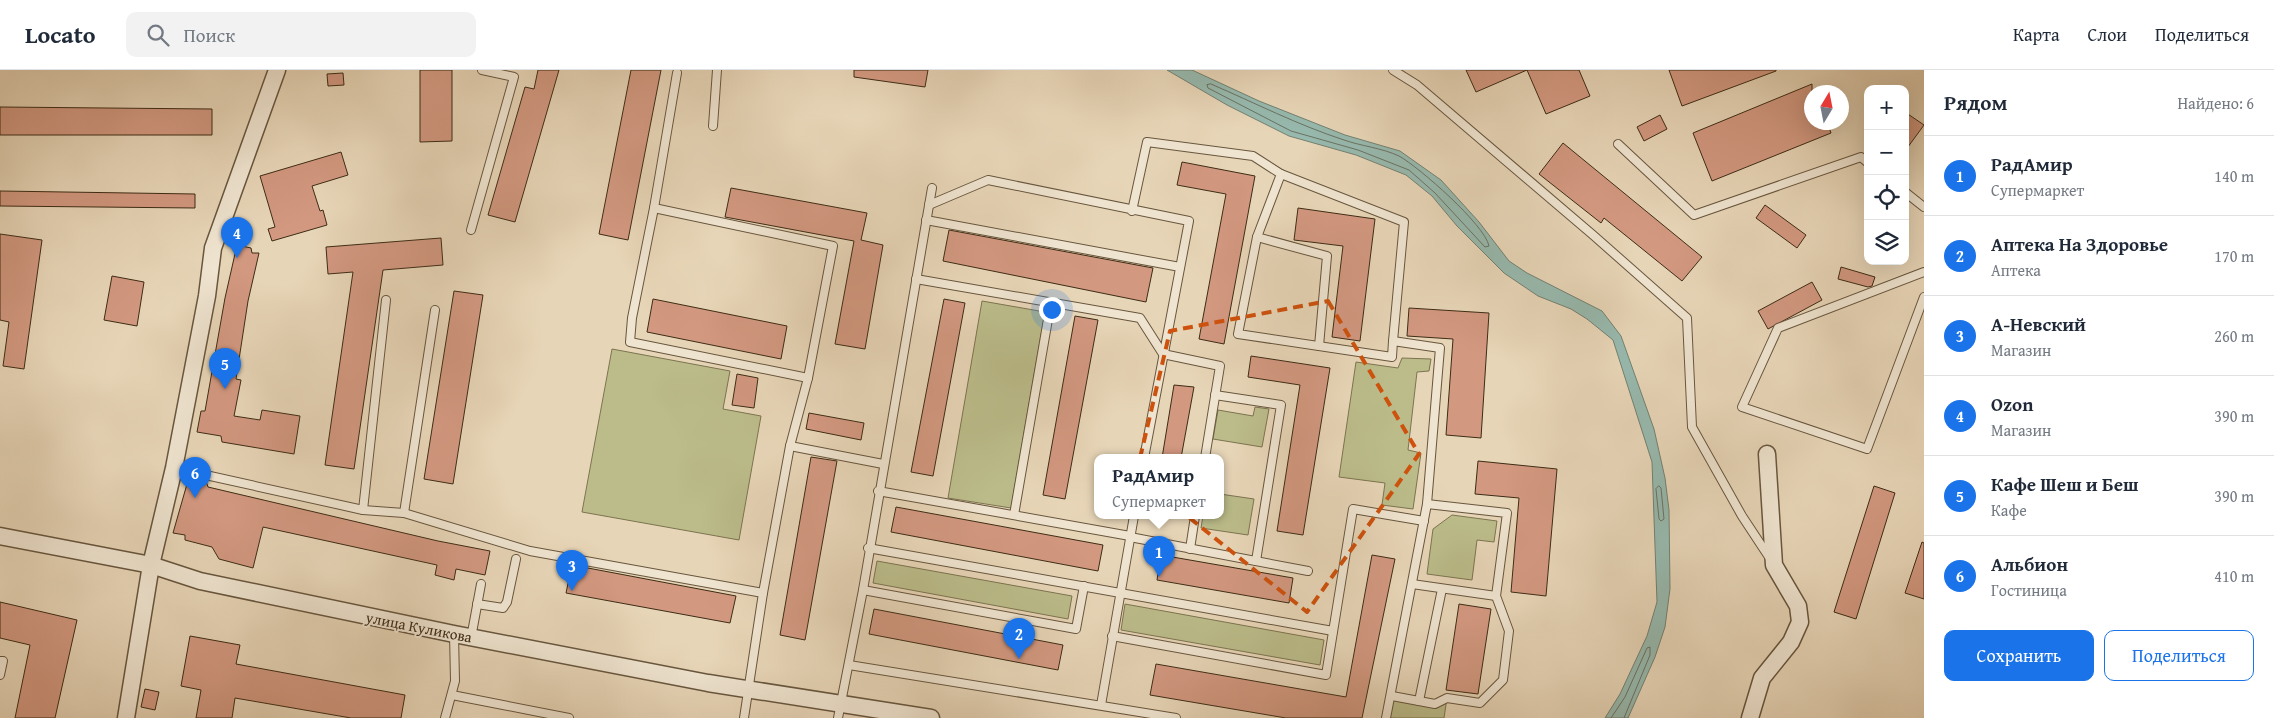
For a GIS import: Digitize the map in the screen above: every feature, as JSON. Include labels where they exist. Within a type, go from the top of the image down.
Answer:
[{"type":"street","points":[[126,718],[151,565],[174,468],[207,296],[213,248],[277,70]]},
{"type":"street","points":[[1750,718],[1762,678],[1791,642],[1800,622],[1798,606],[1774,565],[1767,454]]},
{"type":"street","name":"улица Куликова","points":[[0,536],[151,565],[200,581],[470,638],[708,683],[748,688],[840,710],[931,718]]},
{"type":"lane","points":[[471,230],[515,74],[482,70]]},
{"type":"lane","points":[[713,126],[716,70]]},
{"type":"lane","points":[[1393,70],[1432,98],[1687,318],[1692,427],[1742,516],[1774,565]]},
{"type":"lane","points":[[677,73],[654,208],[632,318],[630,342],[808,378]]},
{"type":"lane","points":[[1132,211],[1147,142],[1253,156],[1281,174],[1404,222],[1392,357],[1238,334],[1256,237],[1281,174]]},
{"type":"lane","points":[[1618,144],[1694,214],[1860,157],[1864,160]]},
{"type":"lane","points":[[929,206],[988,180],[1189,222],[1145,454]]},
{"type":"lane","points":[[840,710],[863,590],[868,548],[932,188]]},
{"type":"lane","points":[[1909,195],[1924,207]]},
{"type":"lane","points":[[654,208],[833,246],[808,378],[790,446],[744,718]]},
{"type":"lane","points":[[926,220],[1180,266]]},
{"type":"lane","points":[[1256,237],[1327,256],[1319,346]]},
{"type":"lane","points":[[1924,272],[1778,328],[1742,406],[1867,450],[1924,297]]},
{"type":"lane","points":[[916,279],[1140,318],[1163,354],[1220,366],[1206,454]]},
{"type":"lane","points":[[363,510],[386,300]]},
{"type":"lane","points":[[1014,515],[1051,302]]},
{"type":"lane","points":[[404,514],[435,310]]},
{"type":"lane","points":[[1386,718],[1392,696],[1427,504],[1440,348],[1393,341]]},
{"type":"lane","points":[[1215,395],[1281,405],[1256,561]]},
{"type":"lane","points":[[790,446],[883,464]]},
{"type":"lane","points":[[174,468],[363,510],[404,514],[530,551],[764,593]]},
{"type":"lane","points":[[878,491],[1308,571]]},
{"type":"lane","points":[[1392,696],[1435,704],[1447,698],[1480,703],[1503,680],[1509,631],[1496,596],[1507,513],[1427,504]]},
{"type":"lane","points":[[1112,636],[1326,674],[1353,510],[1424,520]]},
{"type":"lane","points":[[1101,705],[1133,519]]},
{"type":"lane","points":[[1190,549],[1195,519]]},
{"type":"lane","points":[[868,548],[1333,631]]},
{"type":"lane","points":[[477,604],[503,608],[507,602],[516,559]]},
{"type":"lane","points":[[470,638],[481,584]]},
{"type":"lane","points":[[1412,584],[1496,596]]},
{"type":"lane","points":[[863,590],[1076,629],[1084,586]]},
{"type":"lane","points":[[1419,701],[1442,589]]},
{"type":"lane","points":[[445,718],[456,681],[454,634]]},
{"type":"lane","points":[[0,661],[3,661],[0,675]]},
{"type":"lane","points":[[849,665],[1176,718]]},
{"type":"lane","points":[[452,695],[569,718]]},
{"type":"highlighted area","points":[[1328,301],[1419,454],[1307,612],[1136,475],[1170,331]]},
{"type":"green space","points":[[982,301],[1045,312],[1011,508],[948,498]]},
{"type":"green space","points":[[612,349],[730,371],[723,409],[761,416],[739,540],[582,512]]},
{"type":"green space","points":[[1402,358],[1431,359],[1429,371],[1417,372],[1408,450],[1421,453],[1413,509],[1382,505],[1385,483],[1339,477],[1356,362],[1398,368]]},
{"type":"green space","points":[[1255,407],[1269,409],[1262,447],[1213,439],[1218,410],[1253,416]]},
{"type":"green space","points":[[1224,495],[1254,499],[1248,535],[1201,528],[1202,519],[1224,519]]},
{"type":"green space","points":[[1452,515],[1497,521],[1494,542],[1477,540],[1472,580],[1427,574],[1433,529]]},
{"type":"green space","points":[[877,561],[1072,596],[1068,619],[873,583]]},
{"type":"green space","points":[[1125,604],[1324,640],[1320,665],[1121,630]]},
{"type":"green space","points":[[1392,696],[1435,704],[1447,698],[1444,718],[1386,718]]},
{"type":"water","points":[[1167,70],[1192,70],[1259,101],[1345,135],[1400,151],[1441,180],[1479,222],[1509,261],[1527,273],[1602,311],[1621,336],[1654,429],[1665,478],[1669,510],[1670,589],[1665,627],[1655,657],[1628,718],[1605,718],[1620,694],[1647,636],[1657,602],[1652,462],[1613,340],[1571,309],[1538,296],[1504,273],[1457,226],[1432,196],[1406,175],[1356,155],[1289,136],[1227,105]]},
{"type":"building","points":[[420,70],[452,70],[452,141],[420,142]]},
{"type":"building","points":[[538,70],[559,70],[515,222],[488,215],[525,87],[534,89]]},
{"type":"building","points":[[631,70],[661,70],[628,240],[599,234]]},
{"type":"building","points":[[854,70],[928,70],[925,87],[854,77]]},
{"type":"building","points":[[1466,70],[1527,70],[1476,92]]},
{"type":"building","points":[[1527,70],[1579,70],[1590,96],[1546,114]]},
{"type":"building","points":[[1669,70],[1776,70],[1776,71],[1682,106]]},
{"type":"building","points":[[343,73],[344,85],[328,86],[327,74]]},
{"type":"building","points":[[1804,87],[1804,130],[1830,130],[1831,133],[1712,181],[1693,133]]},
{"type":"building","points":[[0,107],[212,109],[212,135],[0,135]]},
{"type":"building","points":[[1660,115],[1667,129],[1644,141],[1637,127]]},
{"type":"building","points":[[1909,115],[1924,125],[1909,146]]},
{"type":"building","points":[[1563,143],[1702,257],[1682,281],[1604,218],[1601,223],[1539,174]]},
{"type":"building","points":[[341,152],[348,175],[312,186],[320,211],[323,210],[327,225],[272,241],[268,229],[275,227],[260,176]]},
{"type":"building","points":[[1182,162],[1255,176],[1224,344],[1199,339],[1226,194],[1177,185]]},
{"type":"building","points":[[731,188],[867,213],[861,240],[883,245],[865,349],[835,344],[854,241],[725,217]]},
{"type":"building","points":[[0,191],[195,194],[195,208],[0,206]]},
{"type":"building","points":[[1765,205],[1806,235],[1797,248],[1756,218]]},
{"type":"building","points":[[1298,208],[1375,219],[1360,341],[1332,337],[1343,246],[1294,240]]},
{"type":"building","points":[[949,230],[1153,268],[1146,302],[943,261]]},
{"type":"building","points":[[0,234],[42,240],[24,369],[3,366],[9,322],[0,320]]},
{"type":"building","points":[[441,238],[443,265],[383,270],[354,469],[325,465],[353,272],[328,274],[326,247]]},
{"type":"building","points":[[237,245],[251,248],[252,253],[259,253],[248,301],[236,379],[241,380],[234,416],[260,420],[262,410],[300,416],[294,454],[222,442],[221,436],[197,432],[201,411],[205,411],[225,298]]},
{"type":"building","points":[[1841,267],[1875,277],[1872,286],[1868,287],[1838,279]]},
{"type":"building","points":[[112,276],[144,282],[137,326],[104,320]]},
{"type":"building","points":[[1812,282],[1822,300],[1768,329],[1758,311]]},
{"type":"building","points":[[454,291],[483,295],[453,484],[424,479]]},
{"type":"building","points":[[653,299],[787,326],[781,359],[647,332]]},
{"type":"building","points":[[944,299],[965,303],[933,476],[911,472]]},
{"type":"building","points":[[1409,308],[1489,313],[1481,438],[1446,435],[1453,339],[1407,336]]},
{"type":"building","points":[[1075,316],[1098,320],[1065,499],[1043,495]]},
{"type":"building","points":[[1251,356],[1330,368],[1303,535],[1277,531],[1300,385],[1248,377]]},
{"type":"building","points":[[737,374],[758,378],[754,408],[732,405]]},
{"type":"building","points":[[1174,385],[1194,387],[1182,454],[1163,454]]},
{"type":"building","points":[[809,413],[864,423],[861,440],[806,429]]},
{"type":"building","points":[[811,457],[837,461],[805,640],[780,635]]},
{"type":"building","points":[[1478,461],[1557,469],[1546,596],[1511,592],[1519,498],[1475,494]]},
{"type":"building","points":[[189,477],[206,481],[208,487],[438,541],[490,551],[485,575],[456,569],[454,580],[435,575],[437,565],[263,527],[253,568],[219,559],[212,547],[185,540],[185,535],[173,533]]},
{"type":"building","points":[[1874,486],[1895,493],[1856,619],[1834,612]]},
{"type":"building","points":[[896,507],[1103,545],[1098,571],[891,532]]},
{"type":"building","points":[[1922,542],[1924,543],[1924,599],[1905,593]]},
{"type":"building","points":[[1161,555],[1293,578],[1289,603],[1157,580]]},
{"type":"building","points":[[1372,555],[1395,559],[1362,718],[1286,718],[1150,695],[1156,664],[1346,697]]},
{"type":"building","points":[[572,565],[736,596],[730,623],[566,593]]},
{"type":"building","points":[[0,602],[77,620],[55,718],[15,718],[30,645],[0,638]]},
{"type":"building","points":[[1459,604],[1491,609],[1478,694],[1446,690]]},
{"type":"building","points":[[874,609],[1063,645],[1058,670],[869,634]]},
{"type":"building","points":[[190,636],[240,645],[236,664],[405,695],[401,718],[351,718],[235,698],[232,718],[196,718],[201,690],[181,686]]},
{"type":"building","points":[[145,689],[159,692],[155,710],[141,707]]},
{"type":"place","name":"Ozon","points":[[237,258]]},
{"type":"place","name":"Кафе Шеш и Беш","points":[[225,389]]},
{"type":"place","name":"Альбион","points":[[195,498]]},
{"type":"place","name":"РадАмир","points":[[1159,577]]},
{"type":"place","name":"А-Невский","points":[[572,591]]},
{"type":"place","name":"Аптека На Здоровье","points":[[1019,659]]}]
